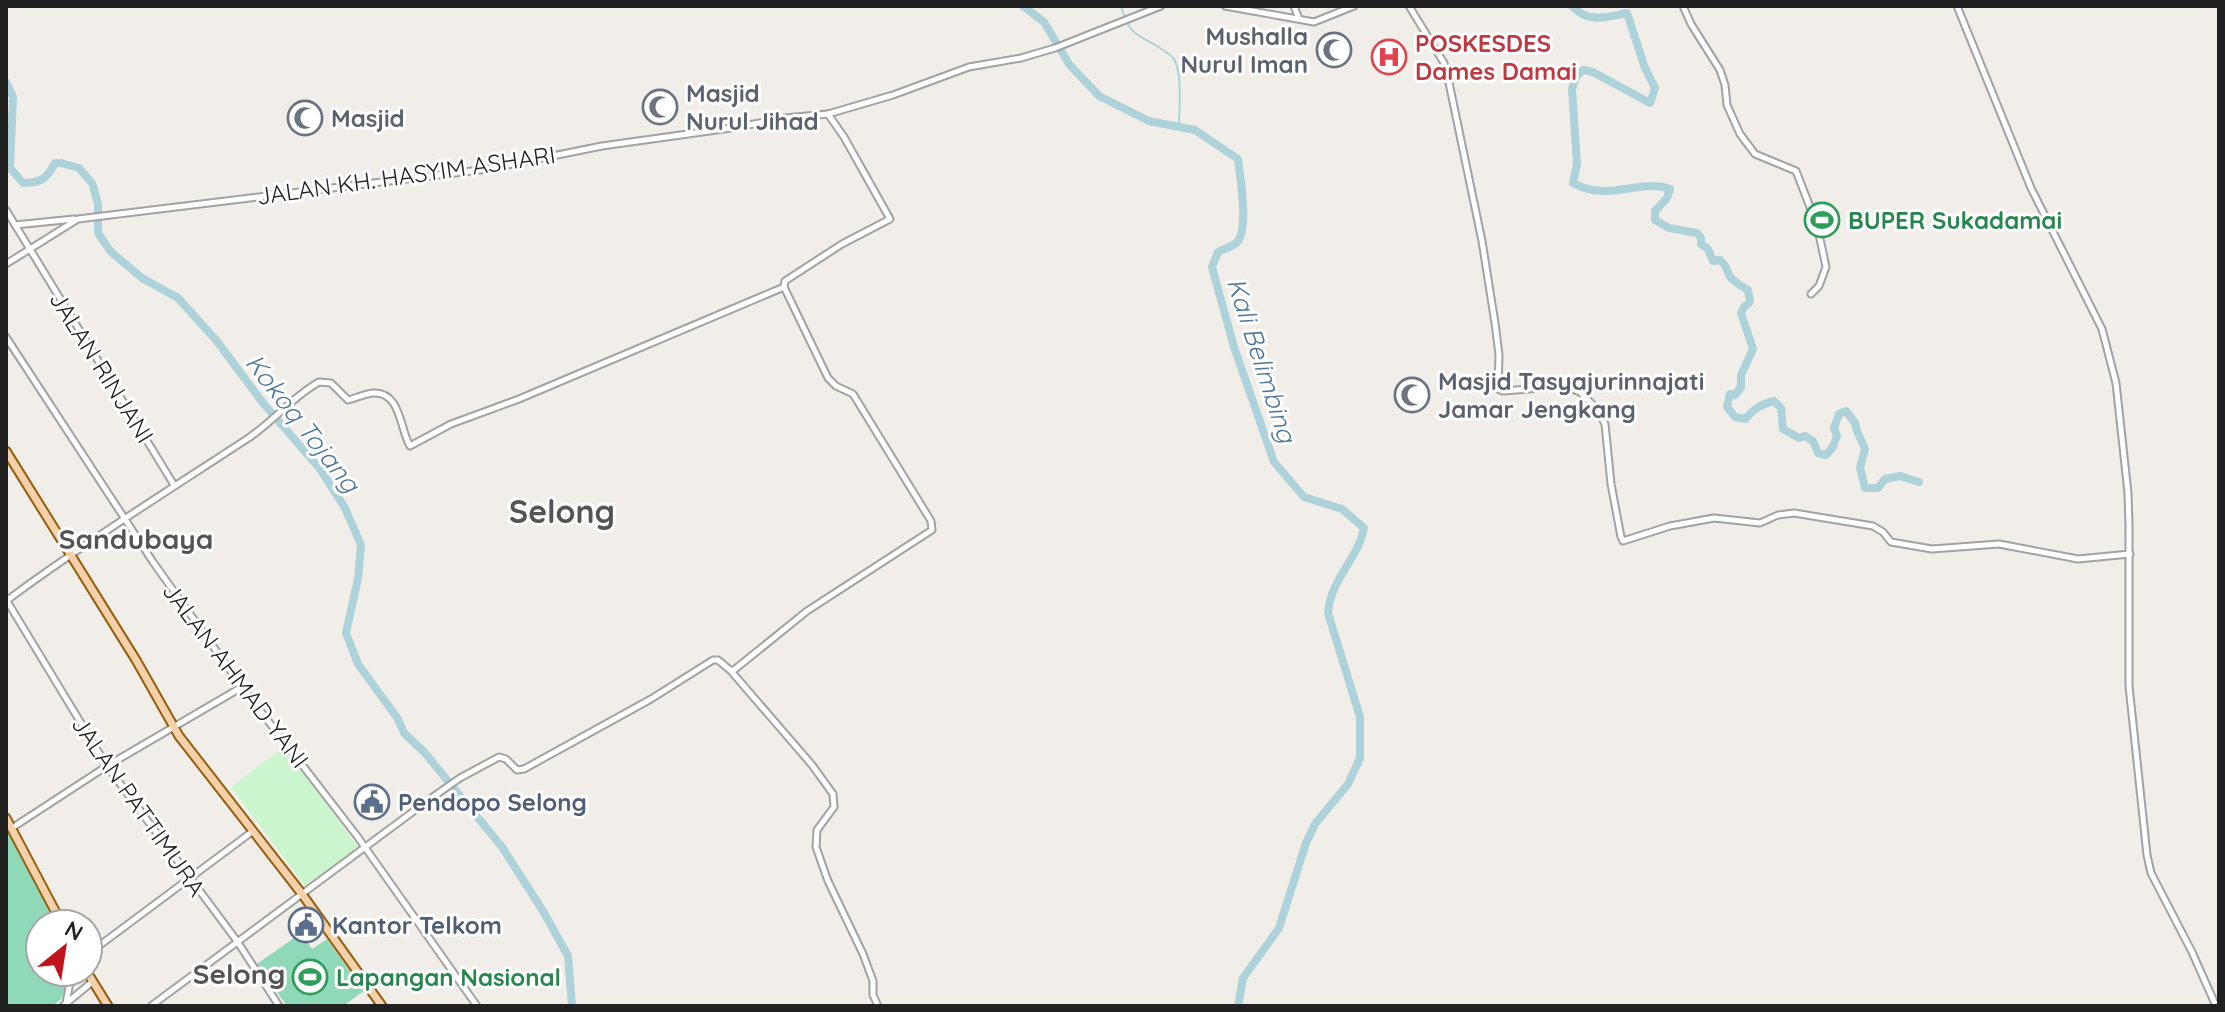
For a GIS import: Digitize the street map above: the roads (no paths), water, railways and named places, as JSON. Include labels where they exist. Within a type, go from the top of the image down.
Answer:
[{"type":"main road","points":[[6,451],[136,660],[173,727],[302,894],[382,1006]]},
{"type":"main road","points":[[6,818],[54,908]]},
{"type":"main road","points":[[96,988],[108,1006]]},
{"type":"street","name":"JALAN KH. HASYIM ASHARI","points":[[15,225],[488,169],[602,146],[828,114],[893,95],[969,67],[1021,58],[1057,47],[1161,6]]},
{"type":"street","points":[[1225,6],[1317,21],[1354,6]]},
{"type":"street","points":[[1294,6],[1299,20]]},
{"type":"street","points":[[1409,6],[1439,55],[1448,78],[1492,301],[1499,355],[1498,389],[1565,386],[1580,392],[1597,409],[1605,424],[1613,500],[1623,541],[1699,520],[1722,518],[1760,523],[1778,515],[1794,513],[1873,526],[1891,542],[1932,549],[1999,544],[2078,559],[2130,554]]},
{"type":"street","points":[[1683,6],[1720,70],[1727,105],[1740,134],[1755,154],[1796,171],[1817,225],[1826,267],[1819,286],[1811,294]]},
{"type":"street","points":[[1957,6],[2031,188],[2105,338],[2116,383],[2128,493],[2129,686],[2149,869],[2216,1006]]},
{"type":"street","points":[[731,671],[807,611],[933,527],[853,394],[836,386],[828,378],[784,287],[785,281],[796,273],[890,219],[828,114]]},
{"type":"street","name":"JALAN RINJANI","points":[[6,210],[174,485]]},
{"type":"street","name":"JALAN KH. HASYIM ASHARI","points":[[6,264],[82,218]]},
{"type":"street","points":[[6,601],[174,485],[249,438],[307,389],[323,381],[331,383],[348,400],[373,393],[383,394],[397,408],[410,446],[451,424],[519,399],[784,287]]},
{"type":"street","name":"JALAN AHMAD YANI","points":[[6,337],[124,520],[242,687],[316,781],[477,1006]]},
{"type":"street","name":"JALAN PATTIMURA","points":[[6,601],[107,766],[237,941],[279,1006]]},
{"type":"street","points":[[151,1006],[460,778],[499,757],[521,770],[651,699],[715,659],[731,671],[794,742],[833,794],[834,807],[817,830],[816,847],[828,881],[868,966],[878,1006]]},
{"type":"street","points":[[12,828],[107,766],[242,687]]},
{"type":"street","points":[[104,942],[253,831]]},
{"type":"street","points":[[64,1005],[85,988]]},
{"type":"waterway","name":"Kali Belimbing","points":[[1023,6],[1044,22],[1069,64],[1099,96],[1149,121],[1195,130],[1238,159],[1243,203],[1240,237],[1236,243],[1218,252],[1212,267],[1234,347],[1274,462],[1304,497],[1342,509],[1364,528],[1334,590],[1328,613],[1360,717],[1360,758],[1348,784],[1315,824],[1279,928],[1243,978],[1238,1006]]},
{"type":"waterway","points":[[1121,6],[1132,30],[1173,57],[1179,81],[1179,128]]},
{"type":"waterway","points":[[1572,6],[1591,17],[1627,13],[1655,88],[1650,103],[1593,72],[1583,70],[1576,77],[1572,89],[1577,164],[1573,183],[1599,191],[1647,186],[1670,189],[1667,198],[1655,211],[1655,220],[1669,228],[1697,233],[1713,261],[1720,260],[1733,280],[1748,290],[1750,302],[1741,313],[1753,349],[1741,375],[1741,387],[1735,395],[1730,394],[1727,407],[1735,417],[1745,419],[1758,407],[1774,401],[1781,408],[1783,429],[1799,438],[1805,436],[1813,441],[1818,453],[1826,455],[1837,436],[1834,428],[1839,414],[1846,411],[1855,423],[1865,449],[1860,468],[1865,488],[1878,488],[1885,479],[1900,476],[1919,482]]},
{"type":"waterway","name":"Kokoq Tojang","points":[[6,82],[13,97],[10,168],[23,183],[42,179],[55,163],[79,168],[92,183],[98,204],[98,233],[111,252],[142,278],[178,298],[216,340],[263,403],[320,469],[345,508],[361,545],[358,578],[346,633],[358,664],[398,719],[404,733],[425,753],[502,847],[543,911],[568,956],[572,1006]]},
{"type":"place","name":"Mushalla Nurul Iman","points":[[1334,50]]},
{"type":"place","name":"POSKESDES Dames Damai","points":[[1389,57]]},
{"type":"place","name":"Masjid Nurul Jihad","points":[[660,107]]},
{"type":"place","name":"Masjid","points":[[305,118]]},
{"type":"place","name":"BUPER Sukadamai","points":[[1822,220]]},
{"type":"place","name":"Masjid Tasyajurinnajati Jamar Jengkang","points":[[1412,395]]},
{"type":"place","name":"Pendopo Selong","points":[[372,802]]},
{"type":"place","name":"Kantor Telkom","points":[[306,925]]},
{"type":"place","name":"Lapangan Nasional","points":[[310,977]]},
{"type":"district","name":"Selong","points":[[562,511]]},
{"type":"district","name":"Sandubaya","points":[[136,538]]},
{"type":"district","name":"Selong","points":[[239,973]]}]
